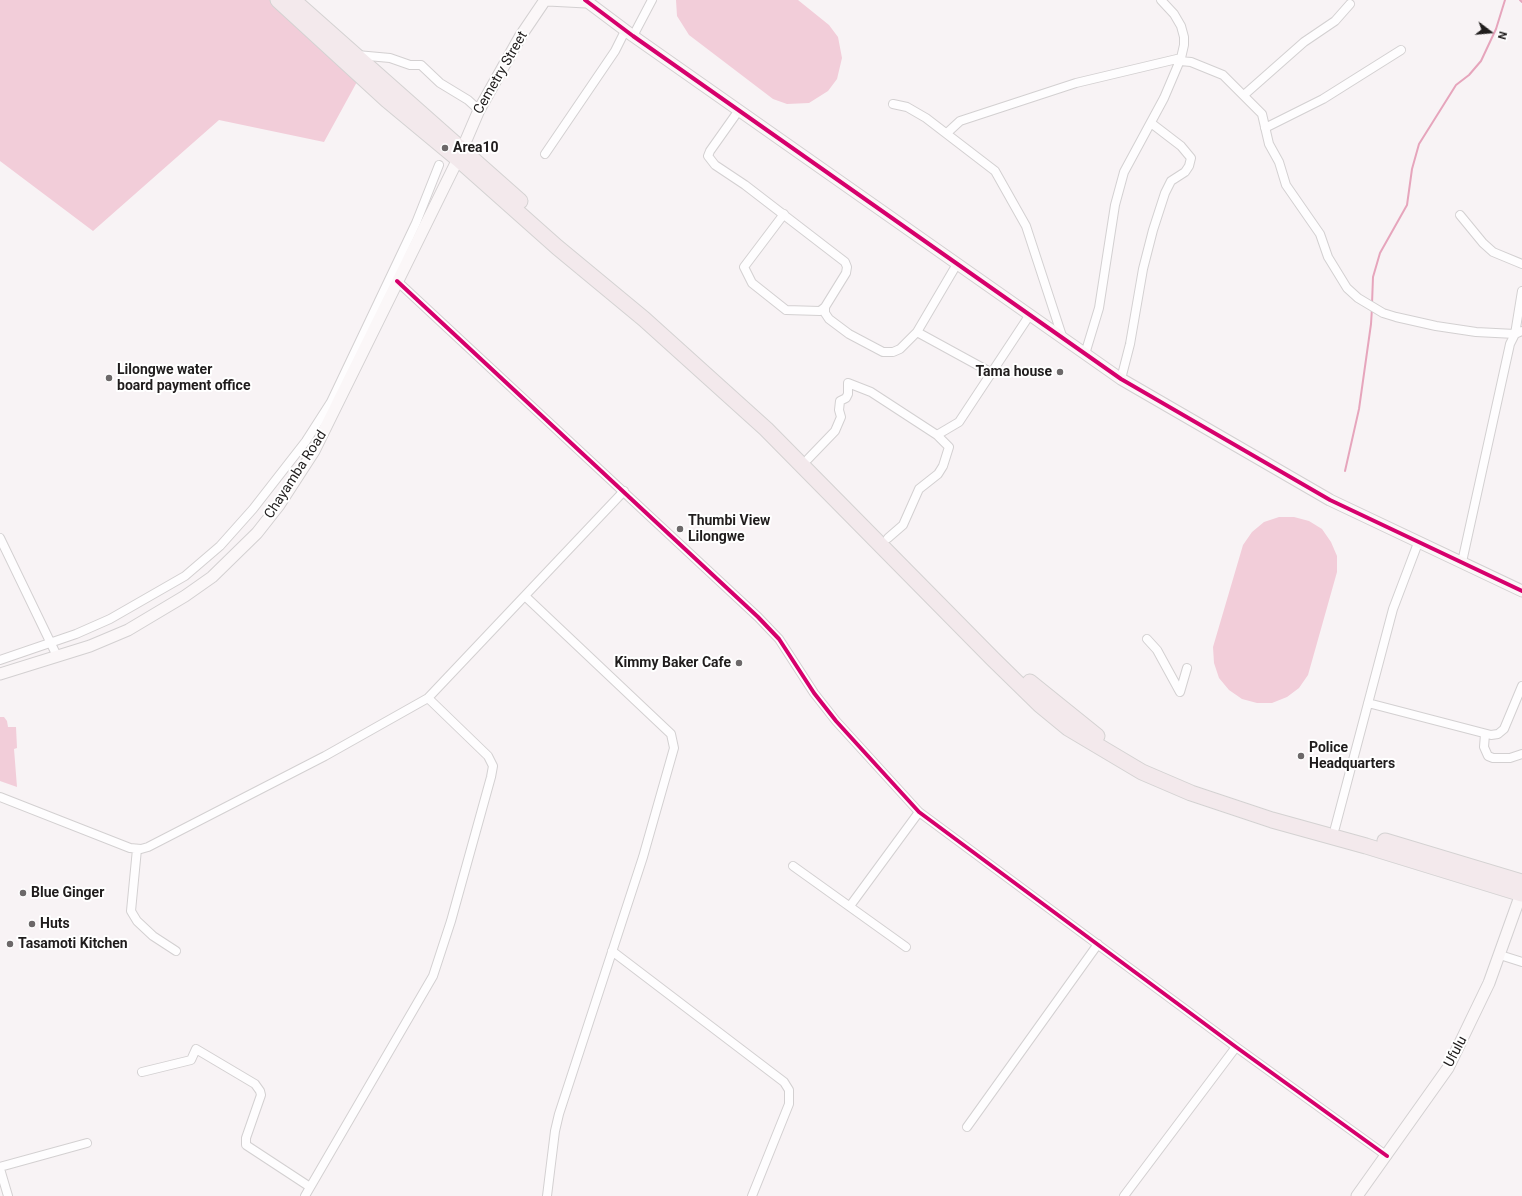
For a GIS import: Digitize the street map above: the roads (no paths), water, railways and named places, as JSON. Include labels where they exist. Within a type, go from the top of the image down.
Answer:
[{"type":"highway","points":[[278,0],[387,100],[460,153],[538,217],[721,377],[808,458],[1024,676],[1045,695],[1104,740],[1146,763],[1192,784],[1336,828],[1438,856],[1522,890]]},
{"type":"highway","points":[[292,0],[460,153],[557,246],[644,319],[766,429],[993,659],[1040,705],[1068,728],[1142,772],[1191,793],[1272,820],[1522,890]]},
{"type":"street","name":"Cemetry Street","points":[[460,153],[479,110],[520,37],[545,0]]},
{"type":"street","points":[[548,0],[586,1],[1029,316],[1121,379],[1330,500],[1522,591]]},
{"type":"street","points":[[545,154],[652,0]]},
{"type":"street","points":[[1085,354],[1099,308],[1115,205],[1124,172],[1164,98],[1180,59],[1184,38],[1181,26],[1174,14],[1161,0]]},
{"type":"street","points":[[1244,95],[1304,42],[1335,21],[1350,4]]},
{"type":"street","points":[[1266,128],[1323,99],[1401,50]]},
{"type":"street","points":[[354,55],[390,58],[410,65],[421,65],[440,82],[468,100],[479,110]]},
{"type":"street","points":[[947,133],[960,122],[1068,85],[1180,59],[1190,62],[1223,75],[1262,114],[1269,144],[1279,162],[1286,185],[1320,234],[1328,257],[1352,293],[1372,307],[1396,317],[1436,326],[1476,332],[1518,332]]},
{"type":"street","points":[[893,104],[907,107],[947,133],[995,171],[1026,226],[1063,339]]},
{"type":"street","points":[[739,110],[708,156],[715,165],[745,184],[784,214],[845,262],[847,267],[846,273],[825,307],[820,311],[786,310],[752,283],[744,268],[784,214]]},
{"type":"street","points":[[1121,379],[1130,344],[1142,275],[1153,230],[1165,192],[1171,181],[1186,172],[1189,166],[1190,158],[1181,146],[1151,123]]},
{"type":"street","name":"Chayamba Road","points":[[0,674],[90,646],[128,630],[212,578],[257,533],[279,505],[314,451],[460,153]]},
{"type":"street","points":[[0,660],[76,634],[121,614],[185,576],[220,546],[253,509],[306,441],[331,402],[416,223],[439,165]]},
{"type":"street","points":[[1460,215],[1483,243],[1493,252],[1522,264]]},
{"type":"street","points":[[825,307],[825,313],[828,319],[860,341],[883,352],[893,352],[900,349],[916,332],[957,264]]},
{"type":"street","points":[[397,281],[624,491],[772,631],[814,693],[836,721],[919,812],[1236,1047],[1387,1156]]},
{"type":"street","points":[[1462,562],[1510,344],[1518,332],[1522,290]]},
{"type":"street","points":[[937,436],[959,422],[1029,316]]},
{"type":"street","points":[[916,332],[992,373]]},
{"type":"street","points":[[808,458],[835,431],[841,417],[839,410],[840,401],[846,398],[848,394],[848,383],[871,392],[937,436],[949,447],[943,466],[938,474],[919,489],[904,525],[888,538]]},
{"type":"street","points":[[0,796],[108,840],[137,849],[148,847],[325,756],[428,698],[526,597],[624,491]]},
{"type":"street","points":[[0,538],[57,656]]},
{"type":"street","points":[[1336,828],[1393,609],[1418,543]]},
{"type":"street","points":[[526,597],[672,734],[674,748],[671,763],[612,951],[559,1114],[555,1131],[547,1196]]},
{"type":"street","points":[[1147,639],[1156,650],[1180,692],[1187,668]]},
{"type":"street","points":[[1368,703],[1485,734],[1498,734],[1504,729],[1522,686]]},
{"type":"street","points":[[305,1196],[433,976],[451,921],[491,777],[493,766],[488,756],[428,698]]},
{"type":"street","points":[[1485,734],[1484,747],[1488,756],[1493,758],[1510,758],[1522,754]]},
{"type":"street","points":[[850,906],[919,812]]},
{"type":"street","points":[[137,849],[131,911],[137,921],[153,936],[176,951]]},
{"type":"street","points":[[792,866],[906,947]]},
{"type":"street","name":"Ufulu","points":[[1357,1196],[1387,1156],[1448,1068],[1477,1012],[1500,955],[1522,890]]},
{"type":"street","points":[[967,1127],[1098,944]]},
{"type":"street","points":[[612,951],[784,1082],[789,1090],[789,1104],[752,1196]]},
{"type":"street","points":[[1500,955],[1522,962]]},
{"type":"street","points":[[1124,1196],[1236,1047]]},
{"type":"street","points":[[142,1072],[191,1060],[196,1049],[255,1084],[261,1095],[246,1138],[246,1145],[310,1187]]},
{"type":"street","points":[[8,1196],[0,1168],[87,1143]]},
{"type":"waterway","points":[[1372,304],[1373,277],[1380,253],[1407,205],[1412,169],[1419,144],[1456,85],[1469,75],[1481,61],[1496,29],[1505,0]]},
{"type":"waterway","points":[[1345,471],[1359,409],[1372,308]]},
{"type":"place","name":"Area10","points":[[445,148]]},
{"type":"place","name":"Tama house","points":[[1060,372]]},
{"type":"place","name":"Lilongwe water board payment office","points":[[109,378]]},
{"type":"place","name":"Thumbi View Lilongwe","points":[[680,529]]},
{"type":"place","name":"Kimmy Baker Cafe","points":[[739,663]]},
{"type":"place","name":"Police Headquarters","points":[[1301,756]]},
{"type":"place","name":"Blue Ginger","points":[[23,893]]},
{"type":"place","name":"Huts","points":[[32,924]]},
{"type":"place","name":"Tasamoti Kitchen","points":[[10,944]]}]
